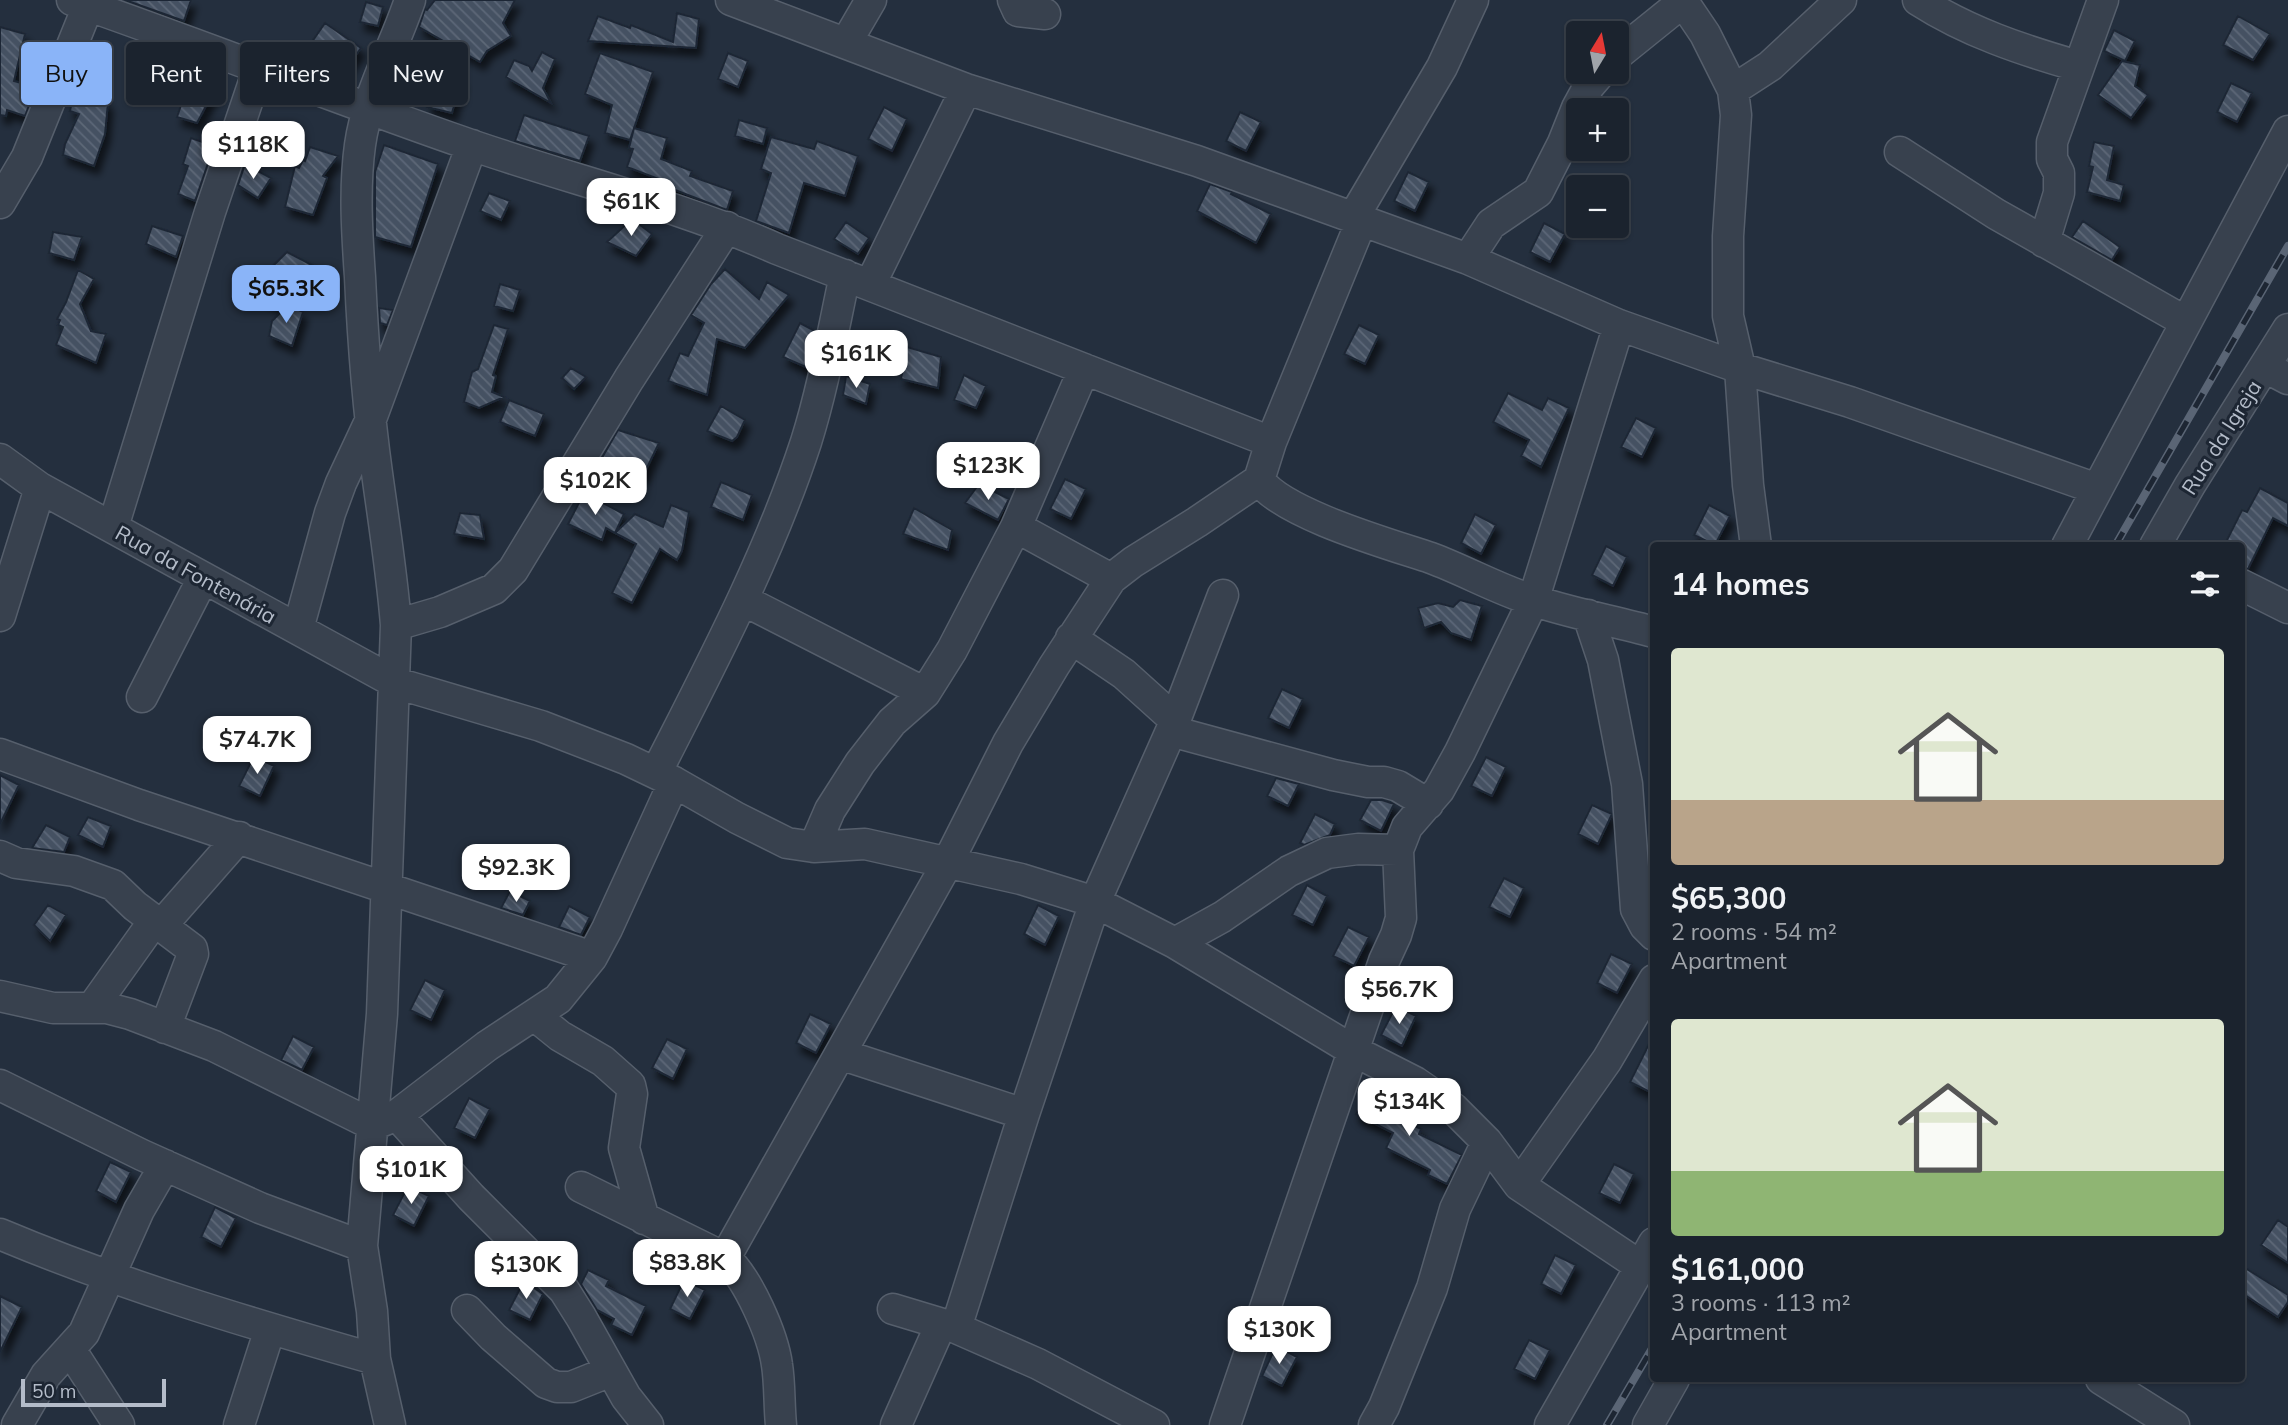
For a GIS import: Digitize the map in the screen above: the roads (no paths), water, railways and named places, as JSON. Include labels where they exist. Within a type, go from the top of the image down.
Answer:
[{"type":"street","points":[[387,1420],[375,1359],[372,1311],[362,1245],[385,1120],[382,1014],[396,625],[393,578],[371,419],[357,233],[360,145],[368,107],[410,0]]},
{"type":"street","points":[[731,0],[966,89],[1197,161],[1468,259],[1619,325],[1740,368],[1850,402],[2097,489]]},
{"type":"street","points":[[846,43],[871,0]]},
{"type":"street","points":[[1013,0],[1018,10],[1045,14]]},
{"type":"street","points":[[725,1258],[948,862],[1008,743],[1071,638],[1111,579],[1259,480],[1270,442],[1357,220],[1442,68],[1473,0]]},
{"type":"street","points":[[1629,45],[1683,0],[1705,33],[1732,90],[1737,115],[1728,236],[1728,316],[1740,368],[1748,485],[1755,542]]},
{"type":"street","points":[[1732,90],[1770,65],[1841,0]]},
{"type":"street","points":[[1918,0],[1978,33],[2078,66]]},
{"type":"street","points":[[2044,242],[2059,193],[2059,173],[2052,159],[2052,142],[2104,0]]},
{"type":"street","points":[[0,203],[27,157],[80,3],[240,60]]},
{"type":"street","points":[[1468,259],[1491,224],[1538,192],[1577,108],[1593,84]]},
{"type":"street","points":[[385,1120],[486,1046],[558,999],[592,957],[607,929],[665,777],[776,523],[806,441],[824,374],[857,280],[966,89]]},
{"type":"street","points":[[355,102],[472,145],[727,227],[1270,442]]},
{"type":"street","points":[[113,527],[210,212],[246,105]]},
{"type":"street","points":[[2069,542],[2288,131]]},
{"type":"street","points":[[298,629],[330,513],[371,419],[472,145]]},
{"type":"street","points":[[1900,152],[2044,242],[2186,322]]},
{"type":"street","points":[[396,625],[440,612],[494,589],[513,570],[629,379],[727,227]]},
{"type":"street","points":[[1226,1425],[1401,918],[1398,850],[1407,827],[1428,804],[1460,752],[1533,601],[1619,325]]},
{"type":"street","name":"Rua da Igreja","points":[[2161,542],[2190,485],[2276,373],[2288,329]]},
{"type":"street","points":[[814,847],[830,810],[860,763],[892,722],[925,693],[952,650],[1016,527],[1084,369]]},
{"type":"street","name":"Rua da Fontenária","points":[[0,459],[40,488],[396,683],[541,726],[665,777],[787,843],[814,847],[865,844],[1021,879],[1095,902],[1175,943],[1354,1051],[1425,1088],[1453,1108],[1487,1142],[1519,1185],[1647,1255]]},
{"type":"street","points":[[1259,480],[1267,491],[1280,499],[1353,533],[1434,559],[1533,601],[1650,631]]},
{"type":"street","points":[[0,616],[40,488]]},
{"type":"street","points":[[1016,527],[1111,579]]},
{"type":"street","points":[[142,697],[203,578]]},
{"type":"street","points":[[2245,586],[2288,608]]},
{"type":"street","points":[[897,1425],[948,1326],[1024,1114],[1095,902],[1173,726],[1223,595]]},
{"type":"street","points":[[743,600],[925,693]]},
{"type":"street","points":[[1588,615],[1603,660],[1627,784],[1636,909],[1650,930]]},
{"type":"street","points":[[1071,638],[1124,674],[1173,726],[1333,775],[1398,786],[1428,804]]},
{"type":"street","points":[[0,754],[139,805],[592,957]]},
{"type":"street","points":[[92,1008],[157,923],[239,837]]},
{"type":"street","points":[[1175,943],[1222,917],[1289,871],[1327,853],[1358,849],[1398,850]]},
{"type":"street","points":[[0,856],[16,863],[74,871],[99,878],[113,885],[157,923],[188,944],[193,954],[165,1028]]},
{"type":"street","points":[[1519,1185],[1608,1060],[1650,986]]},
{"type":"street","points":[[0,996],[53,1008],[107,1007],[214,1046],[385,1120],[471,1197],[564,1290],[626,1397],[648,1425]]},
{"type":"street","points":[[534,1015],[560,1036],[603,1061],[630,1085],[632,1094],[624,1148],[644,1219]]},
{"type":"street","points":[[840,1054],[1024,1114]]},
{"type":"street","points":[[0,1085],[260,1208],[362,1245]]},
{"type":"street","points":[[1374,1425],[1384,1407],[1432,1288],[1455,1209],[1487,1142]]},
{"type":"street","points":[[17,1425],[46,1375],[84,1333],[139,1210],[165,1165]]},
{"type":"street","points":[[581,1187],[725,1258],[735,1266],[757,1304],[777,1363],[780,1425]]},
{"type":"street","points":[[0,1234],[110,1275],[270,1329],[375,1359]]},
{"type":"street","points":[[1550,1425],[1647,1255]]},
{"type":"street","points":[[892,1309],[948,1326],[1038,1364],[1154,1425]]},
{"type":"street","points":[[467,1310],[493,1337],[546,1383],[571,1388],[611,1371]]},
{"type":"street","points":[[239,1425],[270,1329]]},
{"type":"street","points":[[70,1349],[119,1425]]},
{"type":"street","points":[[1648,1425],[1672,1382]]},
{"type":"street","points":[[2106,1382],[2174,1425]]},
{"type":"railway","points":[[2117,542],[2288,246]]},
{"type":"railway","points":[[1607,1425],[1650,1352]]}]
